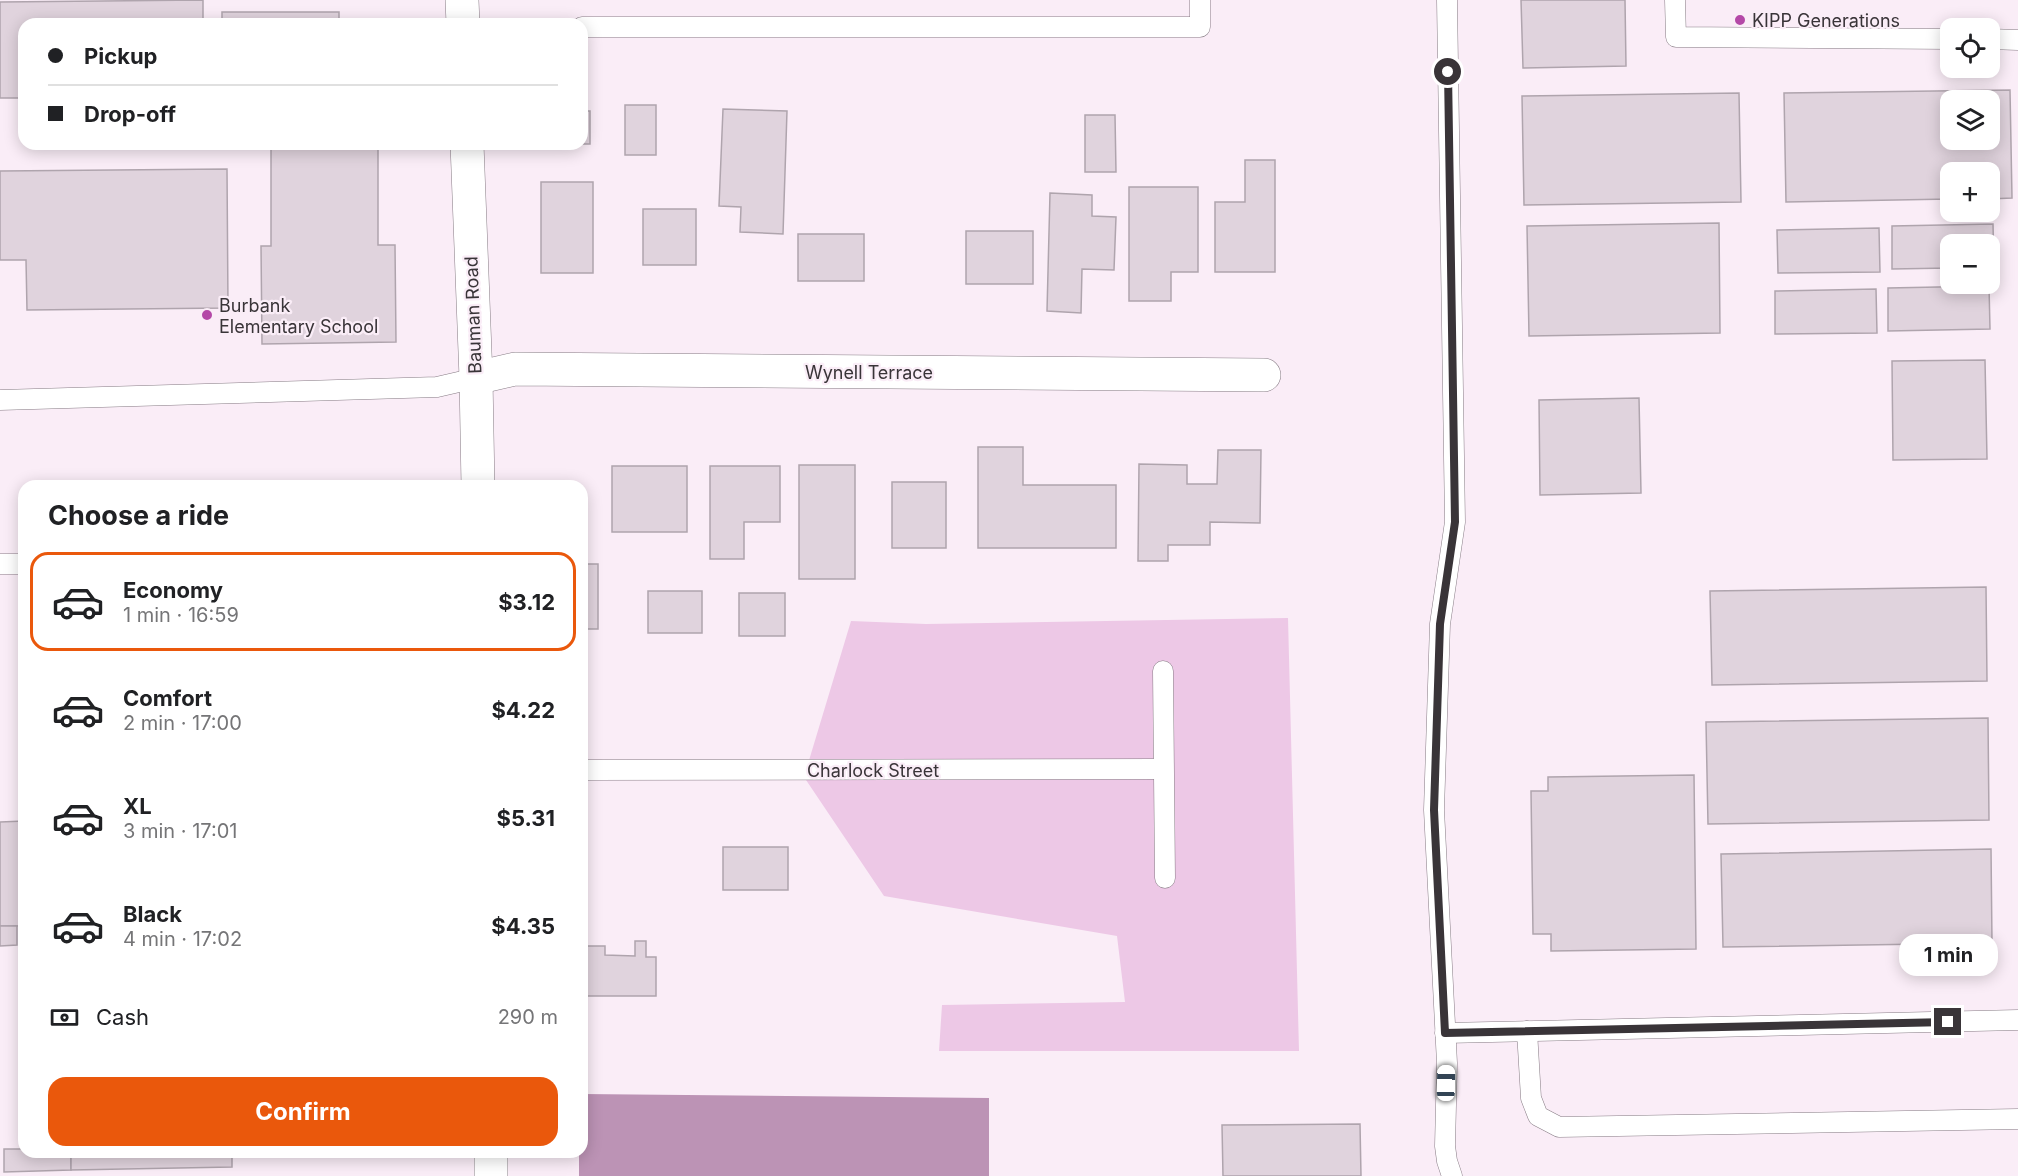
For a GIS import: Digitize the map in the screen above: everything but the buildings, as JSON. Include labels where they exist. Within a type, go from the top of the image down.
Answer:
[{"type":"street","points":[[462,0],[463,18]]},
{"type":"street","name":"Bauman Road","points":[[467,150],[478,480]]},
{"type":"street","name":"Wynell Terrace","points":[[476,378],[515,369],[1264,375]]},
{"type":"street","points":[[491,1158],[491,1176]]},
{"type":"lane","points":[[588,27],[1200,27],[1200,0]]},
{"type":"lane","points":[[1447,0],[1455,522],[1440,624],[1434,810],[1445,1033],[1445,1146],[1452,1176]]},
{"type":"lane","points":[[1675,0],[1676,37],[1940,39]]},
{"type":"lane","points":[[2000,39],[2018,40]]},
{"type":"lane","points":[[0,400],[437,387],[476,378]]},
{"type":"lane","points":[[0,564],[18,564]]},
{"type":"lane","points":[[1163,671],[1165,878]]},
{"type":"lane","name":"Charlock Street","points":[[588,770],[1163,769]]},
{"type":"lane","points":[[1445,1033],[2018,1020]]},
{"type":"lane","points":[[1527,1031],[1531,1098],[1538,1116],[1559,1127],[2018,1119]]},
{"type":"shaded area","points":[[1288,618],[1299,1051],[939,1051],[942,1005],[1125,1002],[1117,936],[884,896],[804,777],[851,621],[926,624]]},
{"type":"shaded area","points":[[588,1094],[989,1098],[989,1176],[579,1176],[579,1158],[588,1158]]},
{"type":"place","name":"KIPP Generations","points":[[1740,20]]},
{"type":"place","name":"Burbank Elementary School","points":[[207,315]]},
{"type":"route","points":[[1448,72],[1455,522],[1440,624],[1434,810],[1445,1033],[1948,1022]]}]
